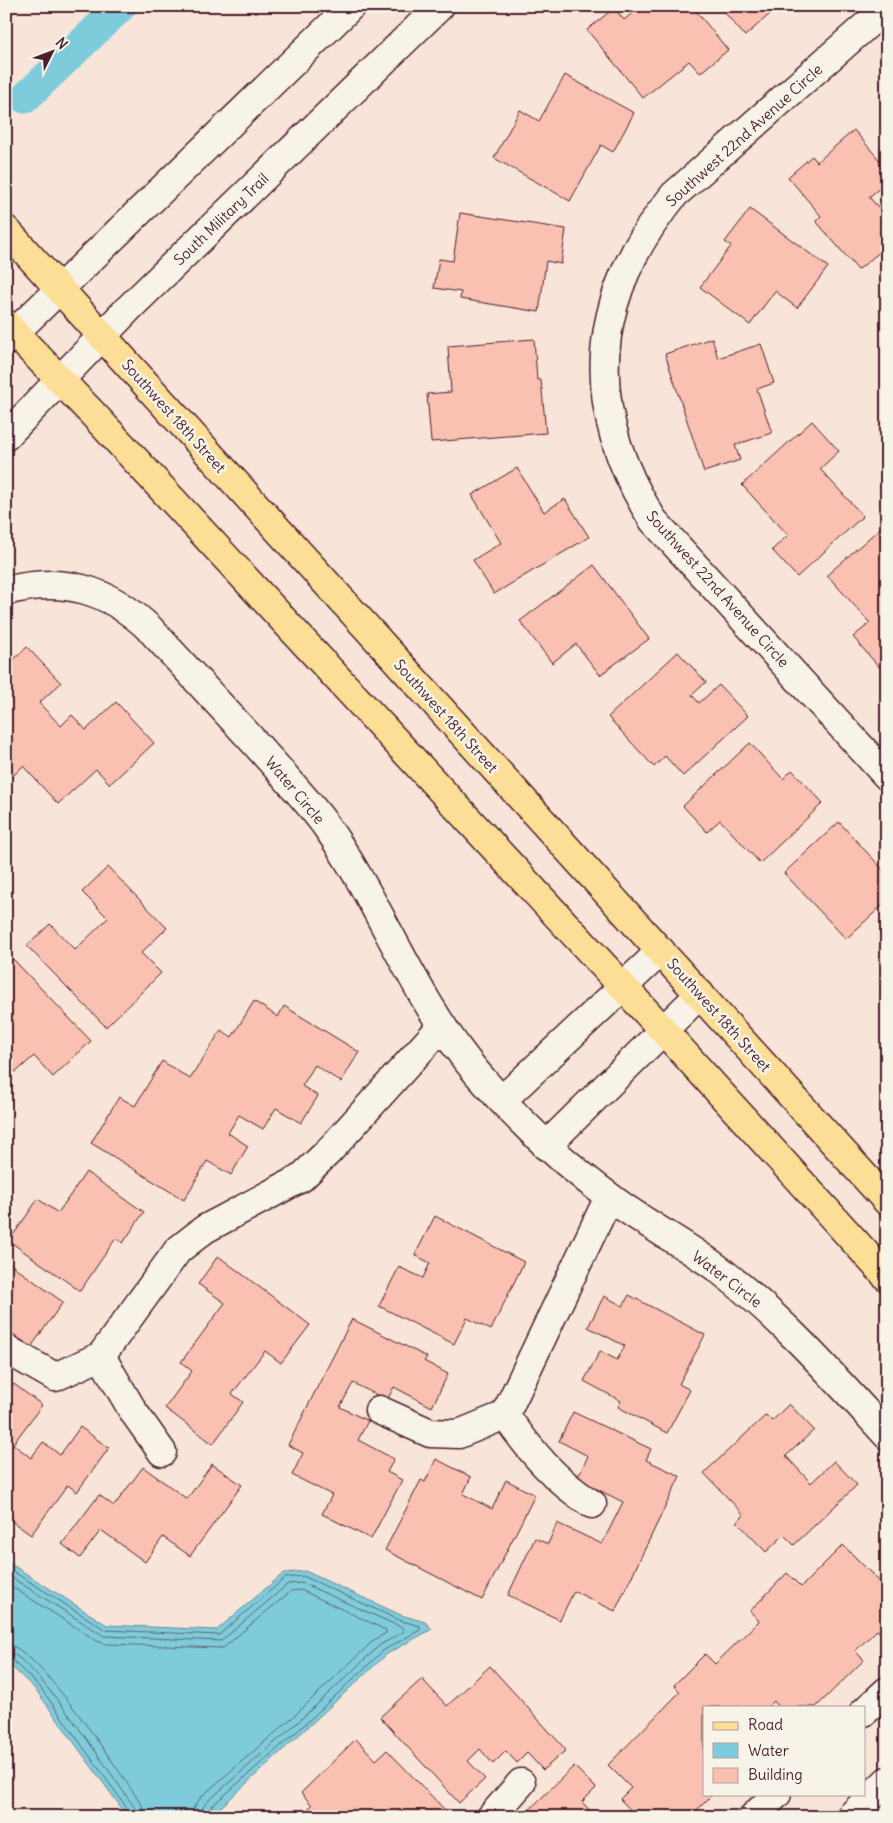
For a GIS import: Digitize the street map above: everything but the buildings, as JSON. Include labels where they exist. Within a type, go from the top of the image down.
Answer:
[{"type":"main road","name":"Southwest 18th Street","points":[[6,230],[887,1201]]},
{"type":"main road","points":[[9,333],[60,380],[663,1030],[887,1277]]},
{"type":"street","points":[[9,333],[60,290],[351,6]]},
{"type":"street","name":"South Military Trail","points":[[6,436],[102,337],[440,6]]},
{"type":"street","name":"Southwest 22nd Avenue Circle","points":[[887,7],[674,195],[654,219],[637,246],[623,274],[613,304],[607,335],[604,367],[611,429],[623,464],[636,493],[653,520],[887,776]]},
{"type":"street","name":"Water Circle","points":[[6,591],[46,584],[84,590],[114,600],[133,613],[150,629],[293,785],[323,822],[364,886],[417,988],[477,1073],[546,1146],[609,1197],[720,1271],[780,1321],[887,1435]]},
{"type":"street","points":[[502,1100],[660,951]]},
{"type":"street","points":[[546,1146],[700,994]]},
{"type":"street","points":[[6,1349],[55,1377],[101,1356],[178,1250],[205,1229],[301,1178],[328,1152],[442,1026]]},
{"type":"street","points":[[379,1410],[430,1433],[459,1434],[505,1415],[609,1197]]},
{"type":"street","points":[[101,1356],[133,1411],[162,1452]]},
{"type":"street","points":[[505,1415],[531,1452],[568,1489],[592,1504]]},
{"type":"street","points":[[866,1710],[887,1691]]},
{"type":"street","points":[[850,1817],[887,1781]]},
{"type":"street","points":[[491,1817],[521,1783]]},
{"type":"street","points":[[753,1817],[775,1796]]},
{"type":"water","points":[[6,1561],[107,1625],[217,1630],[284,1573],[305,1571],[401,1615],[425,1622],[432,1629],[387,1654],[210,1817],[128,1817],[36,1690],[6,1661]]},
{"type":"waterway","points":[[25,98],[121,6]]}]
